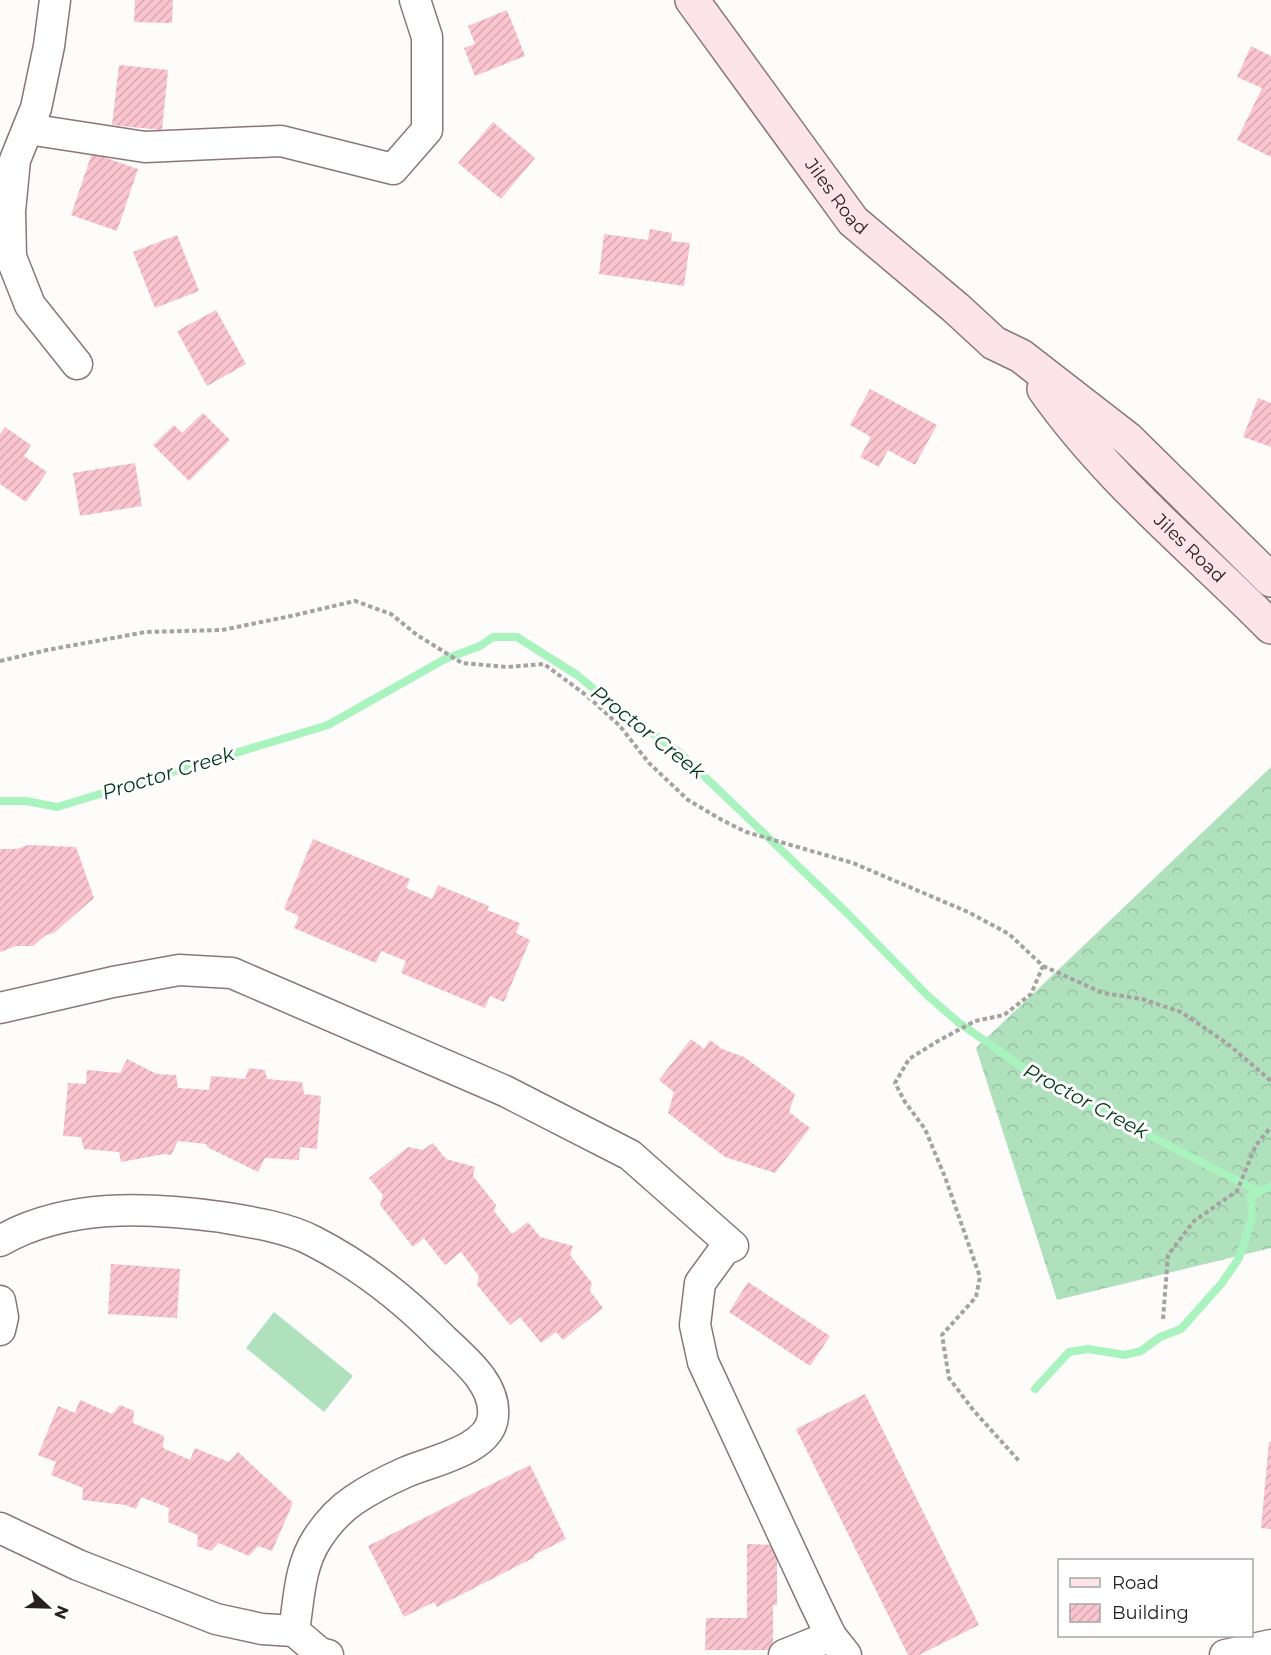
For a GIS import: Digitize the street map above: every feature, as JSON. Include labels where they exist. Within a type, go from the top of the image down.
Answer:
[{"type":"street","points":[[55,0],[47,57],[36,108],[15,160],[6,261],[30,305],[76,364]]},
{"type":"street","points":[[28,129],[145,147],[281,141],[393,169],[428,130],[427,37],[415,0]]},
{"type":"street","name":"Jiles Road","points":[[692,0],[853,221],[994,343],[1021,356],[1128,439],[1271,580]]},
{"type":"street","name":"Jiles Road","points":[[1021,356],[1058,409],[1114,474],[1271,627]]},
{"type":"street","points":[[0,1008],[113,982],[179,970],[232,973],[505,1091],[630,1155],[733,1246],[724,1250],[700,1283],[695,1325],[703,1362],[838,1645],[784,1655]]},
{"type":"street","points":[[0,1241],[20,1229],[69,1216],[130,1209],[172,1211],[257,1222],[312,1240],[353,1265],[400,1300],[436,1331],[474,1370],[486,1387],[492,1403],[494,1415],[492,1425],[475,1443],[440,1461],[408,1471],[360,1496],[330,1522],[316,1540],[304,1566],[294,1631]]},
{"type":"street","points":[[0,1301],[3,1317],[0,1330]]},
{"type":"street","points":[[0,1528],[78,1565],[216,1619],[262,1629],[294,1631],[320,1653],[328,1655]]},
{"type":"street","points":[[1225,1655],[1271,1645]]},
{"type":"path","points":[[0,661],[146,632],[222,630],[355,601],[391,614],[417,635],[462,663],[507,667],[544,664],[586,694],[619,725],[649,763],[688,800],[714,815],[746,832],[853,863],[968,912],[1009,934],[1043,966],[1103,993],[1142,999],[1181,1012],[1228,1044],[1271,1082]]},
{"type":"path","points":[[1020,1462],[974,1411],[949,1378],[942,1335],[976,1297],[980,1277],[945,1177],[925,1129],[905,1102],[895,1083],[909,1059],[975,1021],[1004,1015],[1031,994],[1043,966]]},
{"type":"path","points":[[1163,1319],[1168,1255],[1194,1221],[1237,1191],[1256,1145],[1271,1127]]},
{"type":"green space","points":[[1271,767],[1271,1248],[1057,1300],[976,1048]]},
{"type":"green space","points":[[274,1312],[353,1376],[324,1412],[246,1348]]},
{"type":"building","points":[[135,0],[173,0],[172,23],[134,22]]},
{"type":"building","points":[[507,10],[525,56],[475,76],[464,48],[475,44],[468,26]]},
{"type":"building","points":[[1251,46],[1271,56],[1271,157],[1237,140],[1262,88],[1237,77]]},
{"type":"building","points":[[119,65],[168,70],[162,130],[112,125]]},
{"type":"building","points":[[493,122],[535,158],[501,199],[458,163]]},
{"type":"building","points":[[92,153],[138,169],[117,231],[71,215]]},
{"type":"building","points":[[650,229],[672,233],[671,241],[690,243],[684,286],[599,274],[604,234],[648,240]]},
{"type":"building","points":[[177,235],[199,291],[155,308],[133,252]]},
{"type":"building","points":[[216,310],[246,364],[207,386],[177,331]]},
{"type":"building","points":[[870,389],[937,425],[915,465],[888,450],[879,467],[860,457],[871,437],[850,425]]},
{"type":"building","points":[[1258,398],[1271,403],[1271,447],[1243,437]]},
{"type":"building","points":[[203,413],[230,440],[189,481],[153,445],[174,425],[182,433]]},
{"type":"building","points":[[5,427],[31,445],[24,456],[47,472],[26,502],[0,484],[0,434]]},
{"type":"building","points":[[135,463],[142,506],[80,516],[73,473]]},
{"type":"building","points":[[313,839],[410,879],[406,888],[432,899],[438,885],[489,906],[487,910],[520,923],[516,933],[530,940],[504,1002],[490,996],[485,1008],[401,973],[406,961],[381,951],[376,963],[294,928],[299,916],[284,909]]},
{"type":"building","points":[[28,845],[76,847],[94,898],[54,933],[46,935],[33,946],[16,946],[0,952],[0,849],[17,849]]},
{"type":"building","points":[[691,1039],[704,1049],[710,1040],[722,1049],[744,1057],[795,1094],[789,1112],[810,1128],[775,1173],[725,1157],[668,1113],[674,1092],[659,1080]]},
{"type":"building","points":[[127,1059],[157,1074],[176,1075],[178,1088],[209,1090],[211,1076],[245,1079],[249,1068],[265,1070],[267,1079],[302,1082],[304,1094],[321,1096],[317,1149],[300,1147],[299,1160],[265,1158],[258,1172],[207,1147],[206,1144],[178,1141],[171,1155],[164,1154],[121,1162],[119,1152],[84,1149],[81,1137],[63,1136],[68,1083],[86,1084],[87,1070],[120,1073]]},
{"type":"building","points":[[433,1143],[446,1159],[475,1167],[473,1176],[496,1205],[494,1211],[512,1234],[528,1222],[540,1237],[573,1246],[570,1255],[592,1283],[590,1291],[603,1308],[563,1340],[556,1332],[541,1343],[520,1317],[510,1325],[477,1285],[479,1276],[461,1252],[445,1265],[424,1238],[413,1247],[380,1205],[383,1195],[369,1178],[408,1147],[423,1150]]},
{"type":"building","points":[[111,1264],[180,1269],[177,1318],[108,1314]]},
{"type":"building","points":[[748,1282],[830,1336],[810,1366],[729,1312]]},
{"type":"building","points":[[865,1394],[979,1625],[919,1655],[908,1655],[796,1429]]},
{"type":"building","points":[[80,1400],[112,1414],[120,1405],[134,1411],[133,1423],[164,1436],[163,1448],[190,1460],[195,1448],[229,1462],[238,1452],[293,1503],[272,1551],[258,1546],[249,1556],[219,1543],[211,1551],[197,1546],[198,1535],[168,1522],[169,1508],[141,1497],[136,1509],[125,1505],[82,1500],[83,1488],[51,1475],[56,1462],[38,1455],[58,1406],[75,1413]]},
{"type":"building","points":[[1269,1442],[1271,1442],[1271,1529],[1261,1528]]},
{"type":"building","points":[[530,1465],[566,1539],[437,1607],[434,1602],[404,1617],[368,1546]]},
{"type":"building","points":[[747,1544],[777,1545],[777,1605],[773,1605],[773,1650],[705,1650],[706,1618],[747,1618]]},
{"type":"waterway","name":"Proctor Creek","points":[[0,801],[26,801],[57,807],[328,725],[445,659],[480,646],[493,637],[517,637],[577,675],[627,716],[678,751],[847,913],[928,996],[958,1022],[1039,1079],[1260,1192]]},
{"type":"waterway","points":[[1035,1389],[1069,1352],[1088,1349],[1125,1355],[1141,1351],[1160,1337],[1181,1329],[1222,1283],[1239,1258],[1252,1218],[1251,1196],[1271,1186]]}]
